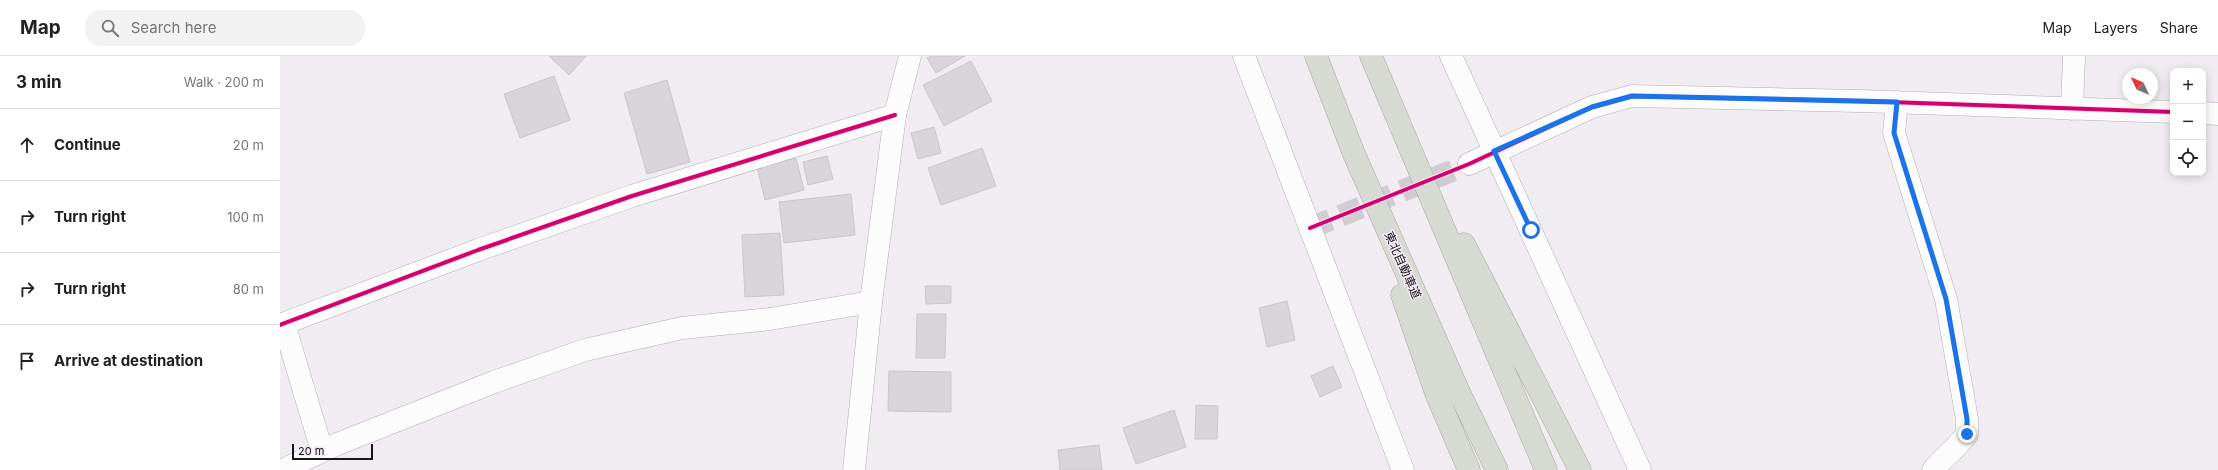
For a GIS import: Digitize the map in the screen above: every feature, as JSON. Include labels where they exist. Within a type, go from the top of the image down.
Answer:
[{"type":"highway","name":"東北自動車道","points":[[1316,56],[1354,154],[1458,390],[1497,470]]},
{"type":"highway","points":[[1371,56],[1546,470]]},
{"type":"highway","points":[[1381,81],[1580,470]]},
{"type":"highway","points":[[1354,154],[1437,396],[1469,470]]},
{"type":"street","points":[[854,470],[871,302],[895,115],[910,56]]},
{"type":"street","points":[[1244,56],[1403,470]]},
{"type":"street","points":[[1451,56],[1640,470]]},
{"type":"street","points":[[2072,109],[2074,56]]},
{"type":"street","points":[[1469,164],[1494,151],[1592,107],[1632,96],[1897,102],[2170,112]]},
{"type":"street","points":[[1897,102],[1894,133],[1946,299],[1967,419],[1967,434],[1957,448],[1944,457],[1933,470]]},
{"type":"street","points":[[2206,113],[2218,114]]},
{"type":"street","points":[[322,451],[282,324],[478,250],[632,196],[895,115]]},
{"type":"street","points":[[283,470],[322,451],[494,382],[585,350],[682,328],[770,319],[871,302]]},
{"type":"building","points":[[549,56],[586,56],[569,75]]},
{"type":"building","points":[[931,56],[965,56],[936,73],[927,58]]},
{"type":"building","points":[[971,61],[992,101],[944,126],[923,85]]},
{"type":"building","points":[[554,76],[570,120],[520,138],[504,94]]},
{"type":"building","points":[[667,80],[690,162],[647,174],[624,93]]},
{"type":"building","points":[[934,127],[941,153],[918,159],[911,133]]},
{"type":"building","points":[[982,148],[996,186],[941,205],[928,168]]},
{"type":"building","points":[[827,156],[833,179],[808,185],[803,162]]},
{"type":"building","points":[[796,158],[804,190],[765,200],[757,167]]},
{"type":"building","points":[[851,194],[855,235],[784,243],[779,202]]},
{"type":"building","points":[[780,233],[784,295],[745,297],[742,235]]},
{"type":"building","points":[[925,286],[951,286],[951,303],[926,304]]},
{"type":"building","points":[[1287,301],[1295,340],[1267,347],[1259,308]]},
{"type":"building","points":[[917,314],[946,314],[945,358],[916,358]]},
{"type":"building","points":[[1333,366],[1342,387],[1320,397],[1311,376]]},
{"type":"building","points":[[889,371],[951,372],[951,412],[888,411]]},
{"type":"building","points":[[1196,405],[1218,406],[1217,439],[1195,439]]},
{"type":"building","points":[[1174,410],[1186,447],[1136,464],[1123,428]]},
{"type":"building","points":[[1099,445],[1102,470],[1060,470],[1058,450]]},
{"type":"tunnel","points":[[1310,228],[1469,164]]},
{"type":"cycle path","points":[[1310,228],[1469,164],[1592,107],[1632,96],[1860,101],[2170,112]]},
{"type":"cycle path","points":[[280,325],[478,250],[632,196],[895,115]]},
{"type":"route","points":[[1531,230],[1494,151],[1592,107],[1632,96],[1897,102],[1894,133],[1904,170],[1946,299],[1967,419],[1967,434]]}]
